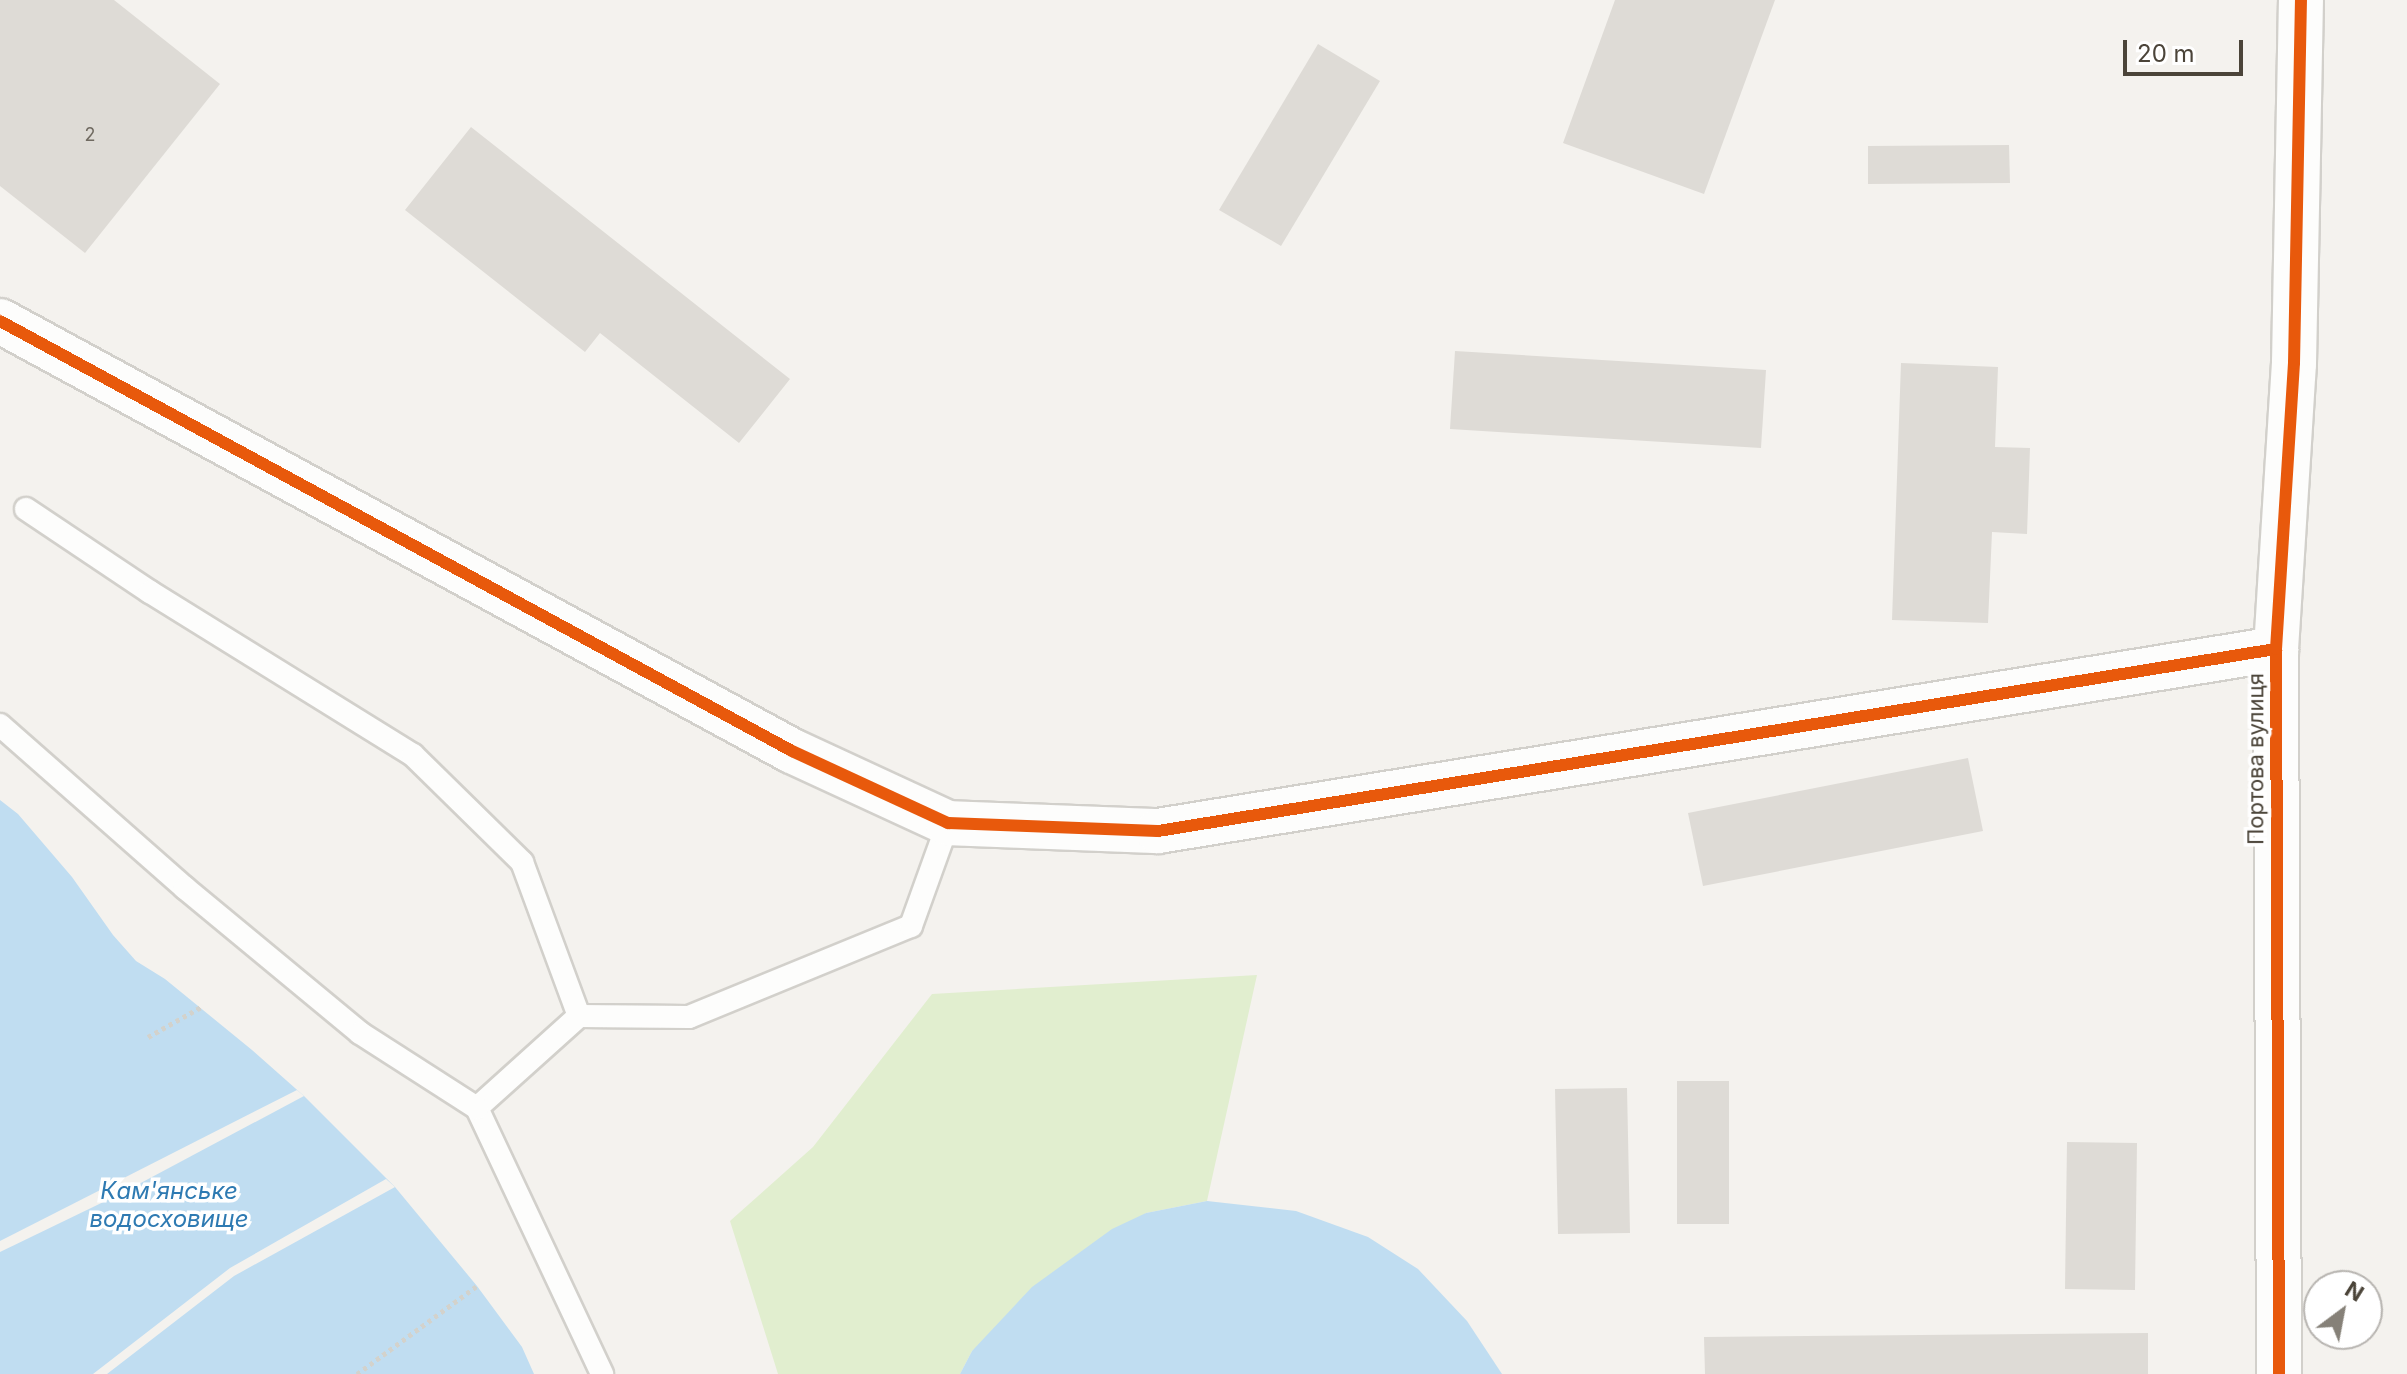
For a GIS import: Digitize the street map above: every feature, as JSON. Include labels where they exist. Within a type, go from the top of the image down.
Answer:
[{"type":"street","name":"Портова вулиця","points":[[2279,1374],[2276,649],[2294,363],[2301,0]]},
{"type":"street","points":[[0,321],[792,751],[948,823],[1158,831],[2276,649]]},
{"type":"lane","points":[[26,509],[150,592],[413,755],[522,862],[579,1016]]},
{"type":"lane","points":[[0,725],[185,888],[360,1033],[477,1108],[602,1374]]},
{"type":"lane","points":[[477,1108],[579,1016],[689,1017],[911,926],[948,823]]},
{"type":"path","points":[[148,1037],[201,1007]]},
{"type":"path","points":[[357,1374],[477,1286]]},
{"type":"green space","points":[[1257,975],[1207,1201],[1146,1213],[972,1351],[960,1374],[778,1374],[730,1221],[813,1147],[932,994]]},
{"type":"water","name":"Кам'янське водосховище","points":[[0,800],[18,814],[72,877],[113,935],[136,961],[165,979],[252,1050],[304,1096],[395,1187],[477,1286],[522,1347],[534,1374],[0,1374]]},
{"type":"water","points":[[1207,1201],[1296,1211],[1368,1237],[1418,1269],[1467,1321],[1502,1374],[960,1374],[972,1351],[1032,1287],[1112,1229],[1146,1213]]},
{"type":"pier","points":[[297,1090],[304,1096],[122,1193],[0,1252],[0,1241]]},
{"type":"pier","points":[[386,1179],[395,1187],[234,1276],[107,1374],[93,1374],[230,1268]]},
{"type":"building","points":[[0,0],[114,0],[220,84],[85,253],[0,186]]},
{"type":"building","points":[[1615,0],[1775,0],[1704,194],[1563,143]]},
{"type":"building","points":[[1318,44],[1380,81],[1281,246],[1219,210]]},
{"type":"building","points":[[471,127],[790,379],[739,443],[600,333],[585,352],[405,210]]},
{"type":"building","points":[[2009,145],[2010,183],[1868,184],[1868,146]]},
{"type":"building","points":[[1455,351],[1766,370],[1761,448],[1450,429]]},
{"type":"building","points":[[1901,363],[1998,367],[1995,447],[2030,448],[2027,534],[1992,532],[1988,623],[1892,620]]},
{"type":"building","points":[[1968,758],[1983,831],[1703,886],[1688,813]]},
{"type":"building","points":[[1677,1081],[1729,1081],[1729,1224],[1677,1224]]},
{"type":"building","points":[[1627,1088],[1630,1233],[1558,1234],[1555,1089]]},
{"type":"building","points":[[2067,1142],[2137,1143],[2135,1290],[2065,1289]]},
{"type":"building","points":[[2148,1333],[2148,1374],[1705,1374],[1704,1337]]},
{"type":"cycle path","points":[[2279,1374],[2276,649],[2294,363],[2301,0]]},
{"type":"cycle path","points":[[0,321],[792,751],[948,823],[1158,831],[2276,649]]}]
